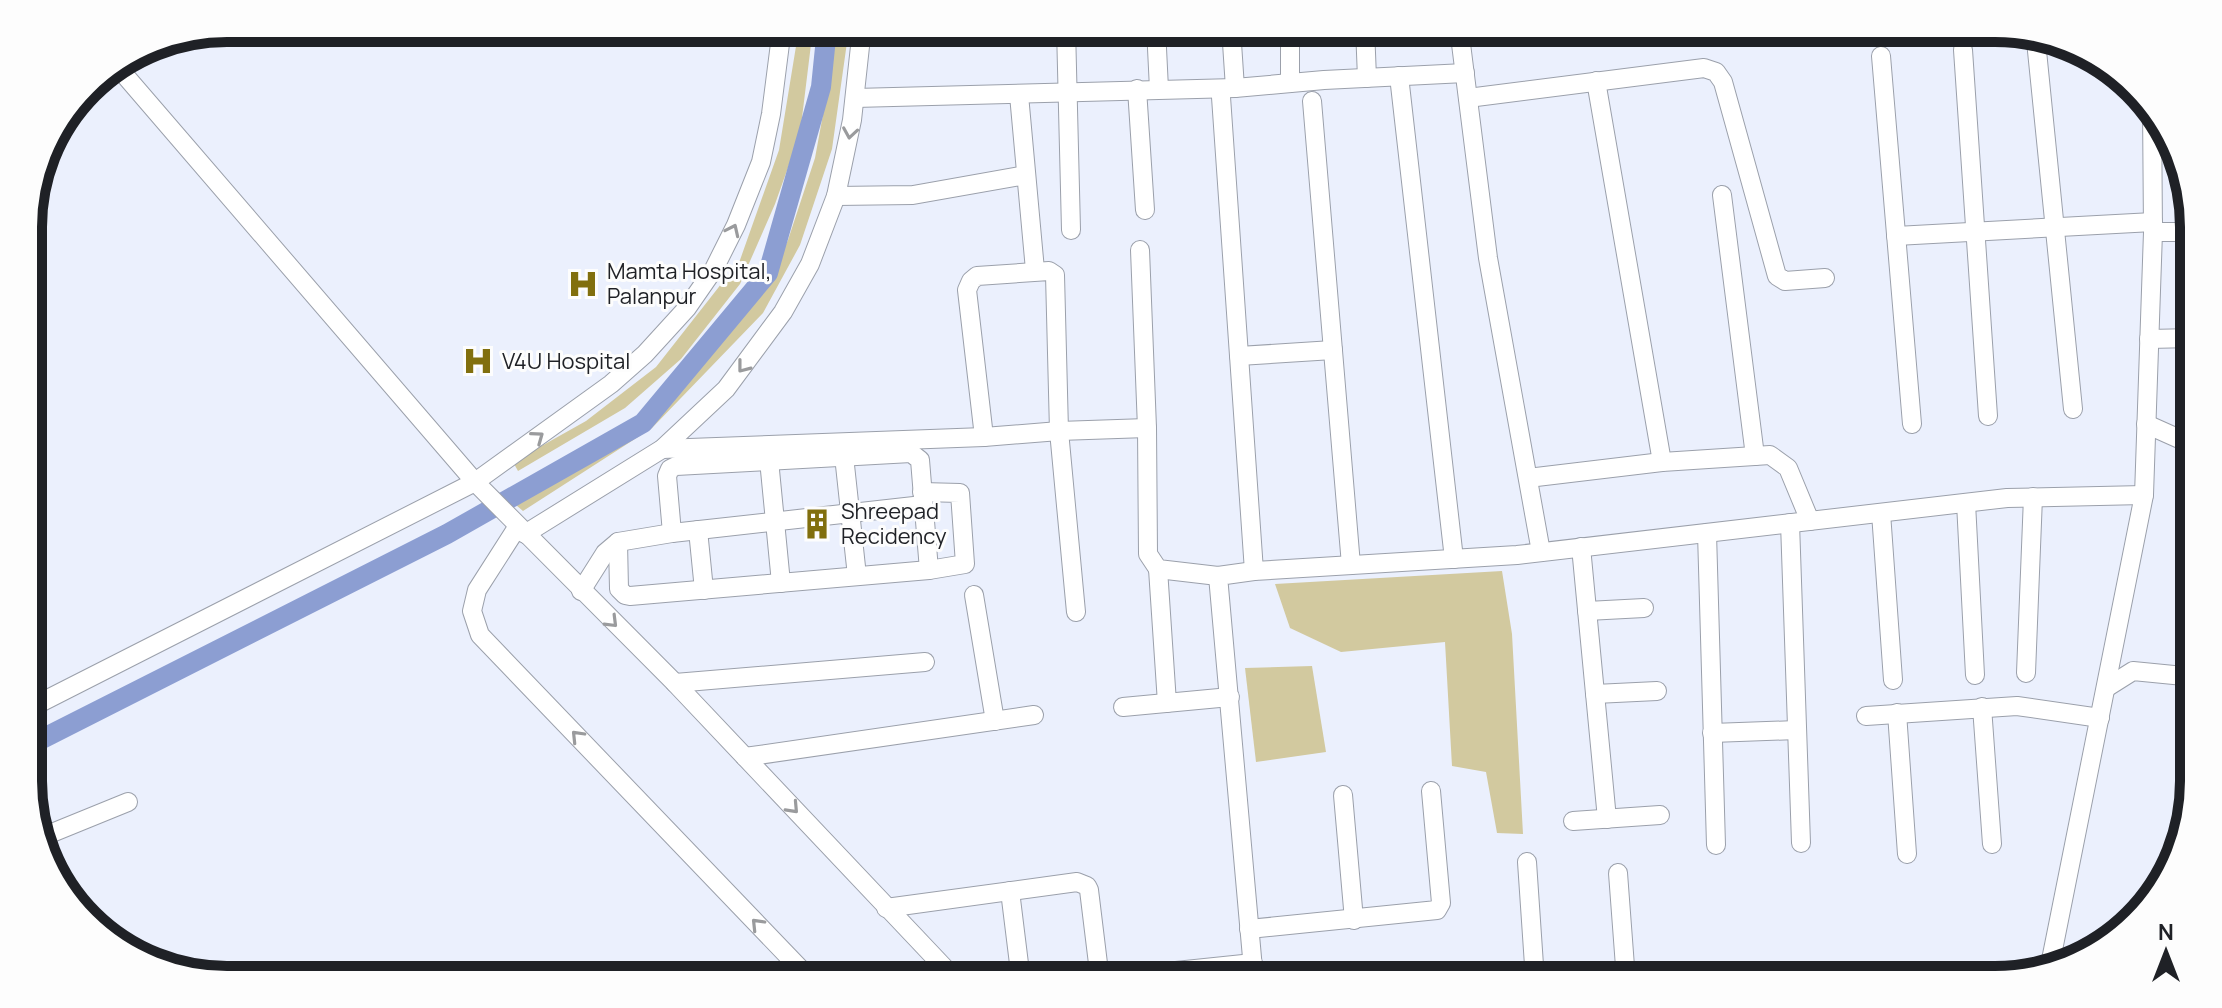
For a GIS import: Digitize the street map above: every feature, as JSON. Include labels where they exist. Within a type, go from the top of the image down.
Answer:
[{"type":"street","points":[[42,702],[481,487],[611,384],[667,330],[714,269],[736,225],[761,162],[780,42]]},
{"type":"street","points":[[798,966],[480,635],[472,611],[477,590],[521,530],[662,449],[726,389],[783,312],[810,264],[845,165],[861,42]]},
{"type":"street","points":[[1067,42],[1071,230]]},
{"type":"street","points":[[1157,42],[1159,89]]},
{"type":"street","points":[[1230,42],[1228,92],[1239,356],[1254,571]]},
{"type":"street","points":[[1290,42],[1290,83]]},
{"type":"street","points":[[1366,42],[1367,78]]},
{"type":"street","points":[[1461,42],[1488,258],[1541,552]]},
{"type":"street","points":[[2037,47],[2073,409]]},
{"type":"street","points":[[1963,50],[1988,416]]},
{"type":"street","points":[[1881,56],[1912,424]]},
{"type":"street","points":[[1468,98],[1704,68],[1716,72],[1723,82],[1777,276],[1785,281],[1825,278]]},
{"type":"street","points":[[855,98],[1137,89],[1228,92],[1290,83],[1465,73]]},
{"type":"street","points":[[123,74],[503,511],[675,683],[942,966]]},
{"type":"street","points":[[1399,76],[1454,559]]},
{"type":"street","points":[[1596,81],[1662,462]]},
{"type":"street","points":[[1137,89],[1145,210]]},
{"type":"street","points":[[1019,95],[1035,270]]},
{"type":"street","points":[[1312,101],[1351,565]]},
{"type":"street","points":[[2052,957],[2144,495],[2153,227],[2152,130]]},
{"type":"street","points":[[836,196],[913,195],[1026,175]]},
{"type":"street","points":[[1722,195],[1755,456]]},
{"type":"street","points":[[1896,236],[2055,227],[2153,227],[2180,230]]},
{"type":"street","points":[[1140,250],[1148,554],[1158,569],[1167,703]]},
{"type":"street","points":[[984,437],[967,290],[977,276],[1049,271],[1055,275],[1059,431],[1076,612]]},
{"type":"street","points":[[2149,339],[2180,338]]},
{"type":"street","points":[[1239,356],[1333,350]]},
{"type":"street","points":[[2146,424],[2180,439]]},
{"type":"street","points":[[662,449],[1147,428]]},
{"type":"street","points":[[672,533],[667,476],[670,469],[676,466],[911,453],[920,460],[929,570]]},
{"type":"street","points":[[1528,478],[1662,462],[1770,455],[1788,468],[1810,521]]},
{"type":"street","points":[[844,456],[857,576]]},
{"type":"street","points":[[769,460],[781,583]]},
{"type":"street","points":[[581,591],[605,553],[618,542],[850,513],[954,491],[960,493],[962,499],[965,564],[929,570],[625,595],[619,589],[618,542]]},
{"type":"street","points":[[1158,569],[1218,576],[1254,571],[1454,559],[1541,552],[1966,503],[2033,497],[2144,495]]},
{"type":"street","points":[[2026,673],[2033,497]]},
{"type":"street","points":[[1966,503],[1975,675]]},
{"type":"street","points":[[1881,513],[1893,680]]},
{"type":"street","points":[[1790,523],[1801,843]]},
{"type":"street","points":[[698,530],[704,590]]},
{"type":"street","points":[[1707,533],[1716,845]]},
{"type":"street","points":[[1581,547],[1607,819]]},
{"type":"street","points":[[1218,576],[1252,966]]},
{"type":"street","points":[[974,595],[995,721]]},
{"type":"street","points":[[1587,611],[1644,608]]},
{"type":"street","points":[[675,683],[925,662]]},
{"type":"street","points":[[2106,688],[2133,671],[2180,676]]},
{"type":"street","points":[[1595,694],[1657,691]]},
{"type":"street","points":[[1123,707],[1230,697]]},
{"type":"street","points":[[1866,716],[2025,706],[2100,718]]},
{"type":"street","points":[[1982,707],[1992,844]]},
{"type":"street","points":[[1897,713],[1907,854]]},
{"type":"street","points":[[745,757],[1034,715]]},
{"type":"street","points":[[1712,733],[1797,730]]},
{"type":"street","points":[[1249,929],[1437,910],[1441,903],[1431,791]]},
{"type":"street","points":[[1343,795],[1354,920]]},
{"type":"street","points":[[50,834],[128,802]]},
{"type":"street","points":[[1573,821],[1660,815]]},
{"type":"street","points":[[1527,862],[1534,966]]},
{"type":"street","points":[[1618,873],[1625,966]]},
{"type":"street","points":[[886,908],[1077,882],[1087,886],[1098,966]]},
{"type":"street","points":[[1010,891],[1019,966]]},
{"type":"shaded area","points":[[797,42],[811,42],[800,134],[775,204],[740,284],[681,359],[625,408],[518,471],[513,462],[586,421],[656,367],[740,260],[779,150]]},
{"type":"shaded area","points":[[833,42],[847,42],[832,149],[800,245],[763,313],[652,428],[523,511],[516,505],[649,423],[768,284],[788,240],[815,158]]},
{"type":"shaded area","points":[[1502,571],[1512,634],[1523,834],[1497,833],[1486,772],[1452,766],[1445,642],[1341,652],[1290,628],[1275,584]]},
{"type":"shaded area","points":[[1312,666],[1326,752],[1256,762],[1245,668]]},
{"type":"waterway","points":[[42,739],[447,534],[643,423],[768,273],[821,87],[826,42]]},
{"type":"place","name":"Mamta Hospital, Palanpur","points":[[583,284]]},
{"type":"place","name":"V4U Hospital","points":[[478,361]]},
{"type":"place","name":"Shreepad Recidency","points":[[817,524]]}]
